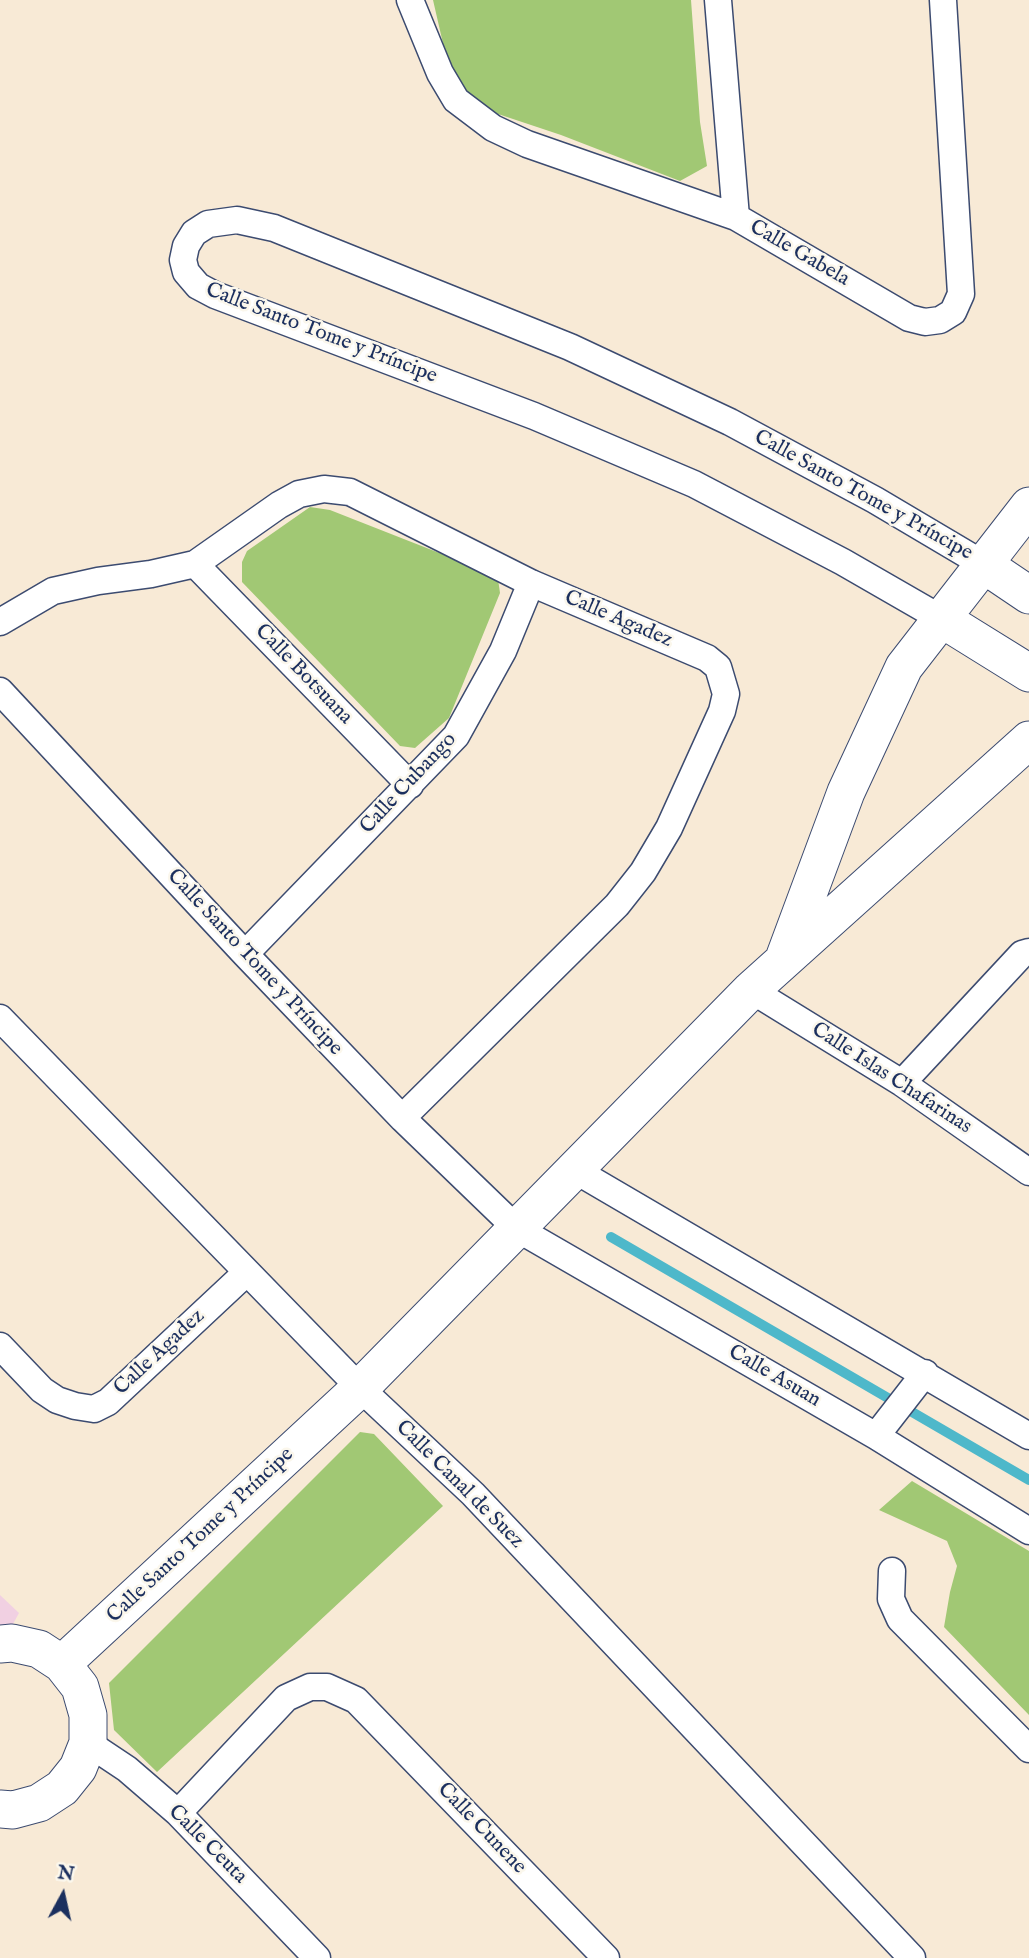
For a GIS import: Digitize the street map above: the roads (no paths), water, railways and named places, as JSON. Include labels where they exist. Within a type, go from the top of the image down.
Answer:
[{"type":"street","name":"Calle Gabela","points":[[410,0],[440,73],[456,100],[493,128],[527,144],[736,218],[909,318],[925,322],[940,320],[953,312],[961,294],[943,0]]},
{"type":"street","points":[[718,0],[736,218]]},
{"type":"street","name":"Calle Santo Tome y Príncipe","points":[[942,619],[843,562],[694,484],[534,416],[215,295],[198,286],[186,272],[186,246],[194,233],[208,224],[227,221],[237,220],[286,233],[570,347],[730,422],[875,500],[983,564]]},
{"type":"street","name":"Calle Agadez","points":[[0,622],[53,591],[195,564],[279,505],[299,494],[324,489],[350,492],[531,583],[708,658],[718,667],[726,694],[722,711],[669,828],[643,872],[617,905],[402,1118]]},
{"type":"street","name":"Calle Santo Tome y Príncipe","points":[[784,960],[846,792],[904,667],[1029,506]]},
{"type":"street","name":"Calle Botsuana","points":[[195,564],[410,785]]},
{"type":"street","points":[[983,564],[1029,595]]},
{"type":"street","name":"Calle Cubango","points":[[245,954],[456,736],[503,651],[531,583]]},
{"type":"street","points":[[942,619],[1029,673]]},
{"type":"street","name":"Calle Santo Tome y Príncipe","points":[[0,691],[402,1118],[516,1228]]},
{"type":"street","name":"Calle Santo Tome y Príncipe","points":[[62,1664],[360,1388],[751,990],[1029,740]]},
{"type":"street","points":[[902,1083],[1022,954],[1029,952]]},
{"type":"street","name":"Calle Islas Chafarinas","points":[[751,990],[902,1083],[1029,1172]]},
{"type":"street","name":"Calle Canal de Suez","points":[[0,1018],[360,1388],[472,1494],[912,1958]]},
{"type":"street","points":[[573,1169],[1029,1436]]},
{"type":"street","name":"Calle Asuan","points":[[516,1228],[876,1436],[1029,1531]]},
{"type":"street","name":"Calle Agadez","points":[[0,1346],[41,1390],[57,1400],[94,1409],[108,1402],[247,1272]]},
{"type":"street","points":[[876,1436],[925,1373]]},
{"type":"street","points":[[892,1571],[891,1599],[900,1619],[1029,1749]]},
{"type":"street","points":[[0,1644],[12,1643],[39,1649],[62,1664],[80,1687],[88,1715],[88,1743],[78,1768],[62,1788],[39,1803],[13,1810],[0,1809]]},
{"type":"street","name":"Calle Cunene","points":[[178,1813],[286,1698],[310,1687],[327,1687],[356,1700],[606,1958]]},
{"type":"street","name":"Calle Ceuta","points":[[88,1743],[127,1769],[178,1813],[317,1958]]},
{"type":"waterway","points":[[611,1237],[1029,1480]]}]
